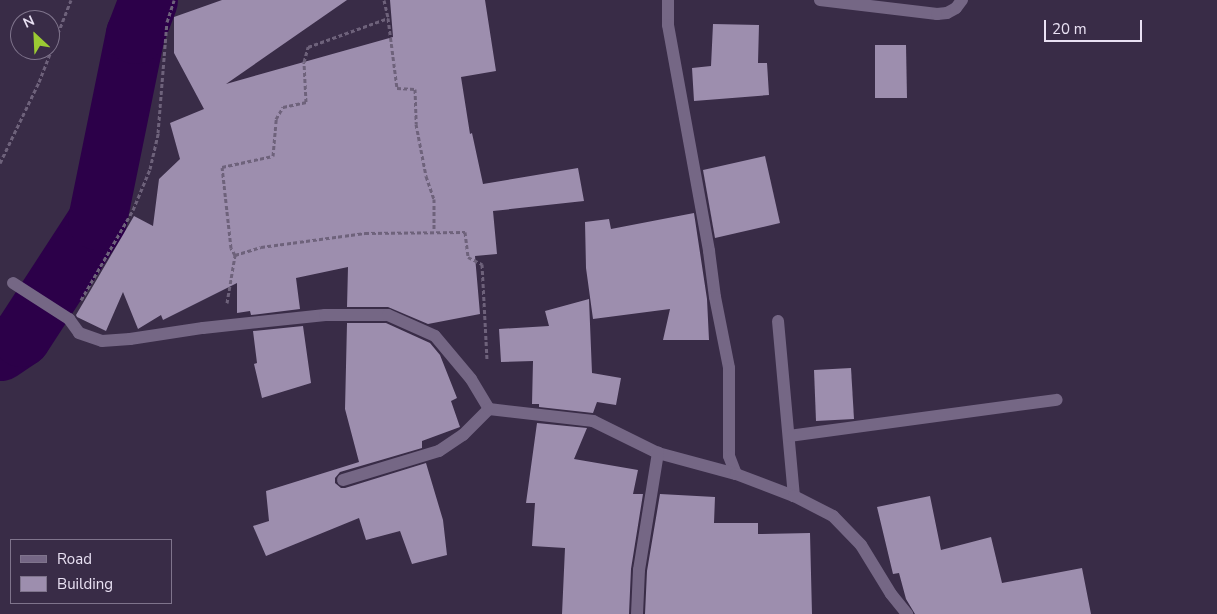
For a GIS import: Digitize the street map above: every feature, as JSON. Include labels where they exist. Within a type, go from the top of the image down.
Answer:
[{"type":"street","points":[[668,0],[668,25],[708,251],[714,297],[729,368],[730,456],[736,474]]},
{"type":"street","points":[[820,0],[937,14],[947,13],[956,8],[962,0]]},
{"type":"street","points":[[13,283],[69,320],[79,333],[102,341],[325,316],[388,315],[435,336],[471,380],[489,409]]},
{"type":"street","points":[[778,321],[794,496]]},
{"type":"street","points":[[789,436],[1057,400]]},
{"type":"street","points":[[489,409],[594,421],[658,452],[736,474],[794,496],[833,516],[861,545],[891,594],[907,614]]},
{"type":"street","points":[[343,480],[439,451],[463,435],[489,409]]},
{"type":"street","points":[[637,614],[639,570],[658,452]]},
{"type":"path","points":[[0,163],[39,82],[71,0]]},
{"type":"path","points":[[69,320],[132,210],[150,169],[158,133],[168,22],[174,0]]},
{"type":"path","points":[[384,0],[397,88],[415,89],[416,124],[426,176],[434,199],[434,231]]},
{"type":"path","points":[[224,326],[235,255],[231,248],[222,167],[273,156],[276,119],[283,108],[306,102],[304,62],[308,48],[388,18]]},
{"type":"path","points":[[235,255],[261,248],[365,234],[434,231],[465,232],[468,257],[482,264],[487,365]]},
{"type":"building","points":[[222,0],[347,0],[226,84],[393,37],[390,0],[485,0],[496,71],[461,77],[470,134],[472,133],[483,184],[578,168],[584,201],[493,211],[497,254],[475,256],[480,314],[428,324],[388,307],[347,307],[348,267],[296,278],[300,309],[251,315],[250,311],[237,313],[237,283],[163,320],[161,315],[138,329],[123,292],[106,331],[77,317],[76,315],[134,216],[153,226],[159,179],[180,159],[170,123],[204,109],[174,53],[174,17]]},
{"type":"building","points":[[713,24],[759,25],[758,63],[767,63],[769,95],[694,101],[692,68],[711,66]]},
{"type":"building","points":[[875,45],[906,45],[907,98],[875,98]]},
{"type":"building","points":[[765,156],[780,223],[715,238],[703,170]]},
{"type":"building","points":[[694,213],[707,299],[709,340],[663,340],[670,309],[593,319],[586,268],[585,222],[609,219],[611,229]]},
{"type":"building","points":[[589,299],[592,373],[621,378],[616,405],[597,402],[593,413],[539,407],[539,404],[532,404],[533,361],[501,362],[499,329],[549,326],[545,311]]},
{"type":"building","points":[[347,323],[386,323],[430,343],[440,355],[457,398],[451,401],[460,427],[422,441],[422,448],[340,472],[335,478],[335,483],[341,488],[345,488],[426,463],[443,520],[447,555],[412,564],[400,531],[366,540],[359,518],[266,556],[253,526],[269,521],[266,491],[359,462],[345,409]]},
{"type":"building","points":[[303,326],[311,383],[262,398],[254,364],[257,363],[253,331]]},
{"type":"building","points":[[851,368],[854,419],[816,421],[814,370]]},
{"type":"building","points":[[537,423],[587,428],[574,459],[638,470],[633,494],[643,494],[631,569],[629,614],[562,614],[565,548],[532,546],[535,503],[526,503]]},
{"type":"building","points":[[660,494],[715,497],[714,523],[758,523],[758,534],[810,533],[812,614],[645,614],[647,571]]},
{"type":"building","points":[[930,496],[941,550],[991,537],[1002,583],[1082,568],[1091,614],[915,614],[906,599],[899,573],[893,574],[877,507]]},
{"type":"waterway","points":[[0,351],[21,337],[97,220],[135,34],[148,0]]}]
